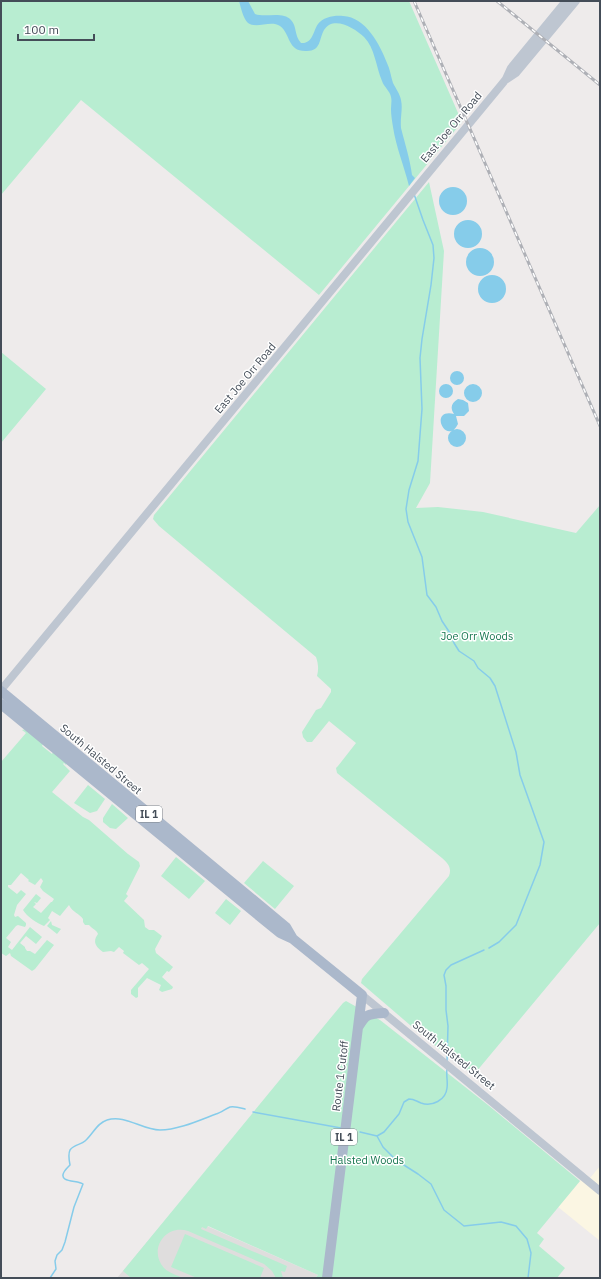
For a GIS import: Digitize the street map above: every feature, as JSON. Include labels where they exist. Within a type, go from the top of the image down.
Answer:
[{"type":"main road","name":"South Halsted Street","points":[[1,690],[286,927],[293,939]]},
{"type":"main road","name":"South Halsted Street","points":[[1,704],[280,933],[293,939],[362,995]]},
{"type":"main road","name":"Route 1 Cutoff","points":[[327,1278],[362,995]]},
{"type":"main road","points":[[358,1028],[363,1018],[368,1015],[384,1013]]},
{"type":"street","name":"East Joe Orr Road","points":[[1,690],[506,79],[511,68],[566,1]]},
{"type":"street","name":"East Joe Orr Road","points":[[506,79],[516,73],[576,1]]},
{"type":"street","name":"South Halsted Street","points":[[362,995],[600,1191]]},
{"type":"shaded area","points":[[600,1166],[600,1241],[558,1207],[586,1174],[590,1178]]},
{"type":"shaded area","points":[[173,1211],[318,1275],[315,1278],[117,1278]]},
{"type":"green space","points":[[1,1],[409,1],[462,122],[319,295],[81,100],[1,195]]},
{"type":"green space","name":"Joe Orr Woods","points":[[429,182],[444,251],[430,483],[416,508],[438,507],[483,512],[576,533],[600,505],[600,923],[476,1072],[472,1074],[424,1037],[361,983],[362,979],[449,876],[449,866],[442,858],[337,773],[336,768],[356,743],[329,721],[312,742],[307,742],[303,737],[302,732],[316,710],[321,708],[331,692],[331,689],[317,676],[318,666],[316,657],[159,526],[153,519],[154,515]]},
{"type":"green space","points":[[1,352],[46,389],[1,443]]},
{"type":"green space","points":[[26,729],[43,744],[42,746],[52,754],[53,752],[67,763],[66,765],[64,763],[63,764],[70,771],[52,792],[83,817],[89,820],[139,862],[140,866],[126,894],[128,896],[124,901],[144,920],[145,927],[149,930],[154,930],[162,936],[155,949],[156,953],[173,967],[162,977],[173,987],[172,989],[162,992],[159,990],[161,985],[147,978],[138,988],[138,997],[136,998],[131,994],[131,990],[149,969],[142,963],[139,965],[123,953],[124,951],[119,947],[114,952],[103,952],[95,942],[98,934],[96,930],[89,925],[85,925],[83,919],[72,910],[69,905],[60,916],[52,911],[48,918],[50,920],[44,926],[35,921],[23,910],[36,894],[41,898],[37,903],[34,902],[36,904],[33,907],[41,913],[54,899],[40,887],[43,881],[41,878],[35,885],[28,881],[29,880],[21,873],[11,885],[8,885],[8,887],[17,894],[21,890],[26,894],[17,905],[14,915],[15,917],[18,916],[26,923],[26,925],[25,927],[18,925],[16,926],[6,938],[11,942],[8,947],[12,950],[30,927],[42,937],[36,944],[26,936],[20,943],[27,951],[35,954],[47,940],[54,945],[32,971],[11,956],[10,953],[6,956],[1,953],[1,762],[26,733],[22,730]]},
{"type":"green space","points":[[88,785],[105,799],[97,811],[90,813],[74,803]]},
{"type":"green space","points":[[112,804],[128,818],[116,829],[110,828],[103,822],[103,818]]},
{"type":"green space","points":[[176,857],[205,881],[189,899],[161,876]]},
{"type":"green space","points":[[263,861],[294,886],[275,909],[244,883]]},
{"type":"green space","points":[[226,899],[241,911],[230,925],[215,913]]},
{"type":"green space","points":[[51,921],[52,925],[61,929],[57,934],[47,926]]},
{"type":"green space","name":"Halsted Woods","points":[[346,1001],[380,1020],[488,1105],[580,1181],[537,1233],[544,1239],[539,1246],[565,1268],[557,1278],[315,1278],[318,1275],[208,1226],[206,1229],[202,1227],[201,1229],[287,1266],[285,1272],[281,1271],[283,1278],[276,1278],[272,1271],[264,1264],[188,1231],[180,1230],[172,1231],[161,1240],[158,1247],[158,1254],[159,1261],[164,1268],[183,1278],[131,1278],[123,1271]]},
{"type":"green space","points":[[185,1234],[264,1268],[260,1278],[197,1278],[171,1267]]},
{"type":"water","points":[[239,1],[248,1],[255,14],[288,17],[293,22],[297,37],[301,43],[305,43],[310,39],[320,22],[333,16],[351,18],[359,21],[371,33],[388,65],[393,83],[400,98],[402,107],[401,128],[412,175],[415,178],[409,186],[394,134],[390,95],[382,81],[368,41],[350,27],[338,23],[328,26],[324,30],[319,44],[315,49],[301,51],[293,46],[280,26],[276,24],[251,25],[248,23],[243,16]]},
{"type":"water","points":[[453,187],[463,191],[467,201],[463,211],[453,215],[443,211],[439,201],[443,191]]},
{"type":"water","points":[[468,220],[478,224],[482,234],[478,244],[468,248],[458,244],[454,234],[458,224]]},
{"type":"water","points":[[480,248],[490,252],[494,262],[490,272],[480,276],[470,272],[466,262],[470,252]]},
{"type":"water","points":[[492,275],[502,279],[506,289],[502,299],[492,303],[482,299],[478,289],[482,279]]},
{"type":"water","points":[[454,371],[460,371],[464,375],[464,381],[460,385],[454,385],[450,381],[450,375]]},
{"type":"water","points":[[443,384],[449,384],[453,388],[453,394],[449,398],[443,398],[439,394],[439,388]]},
{"type":"water","points":[[473,384],[479,387],[482,393],[479,399],[473,402],[467,399],[464,393],[467,387]]},
{"type":"water","points":[[458,399],[468,403],[469,411],[464,416],[456,416],[458,424],[453,430],[449,431],[442,425],[442,416],[446,414],[454,414],[452,406]]},
{"type":"water","points":[[457,429],[463,432],[466,438],[463,444],[457,447],[451,444],[448,438],[451,432]]},
{"type":"waterway","points":[[414,194],[433,245],[434,258],[420,358],[422,409],[418,461],[409,490],[406,509],[408,522],[422,557],[427,595],[436,607],[459,651],[474,661],[478,668],[490,678],[495,686],[516,752],[520,775],[544,842],[540,865],[516,925],[499,942],[489,948]]},
{"type":"waterway","points":[[447,1062],[448,1026],[444,975],[446,970],[451,965],[484,950]]},
{"type":"waterway","points":[[360,1132],[377,1136],[384,1132],[399,1114],[404,1102],[409,1099],[425,1104],[438,1102],[446,1092],[447,1069]]},
{"type":"waterway","points":[[50,1278],[56,1269],[55,1261],[65,1242],[74,1207],[83,1184],[66,1180],[63,1176],[64,1171],[70,1165],[69,1153],[72,1148],[85,1141],[98,1126],[107,1120],[120,1119],[147,1128],[167,1130],[196,1122],[220,1113],[230,1107],[245,1109]]},
{"type":"waterway","points":[[253,1112],[341,1128]]},
{"type":"waterway","points":[[377,1136],[383,1147],[396,1160],[431,1184],[444,1210],[464,1226],[501,1222],[516,1226],[527,1239],[531,1253],[528,1278]]},
{"type":"railway","points":[[414,1],[600,426]]},
{"type":"railway","points":[[497,1],[600,85]]}]
